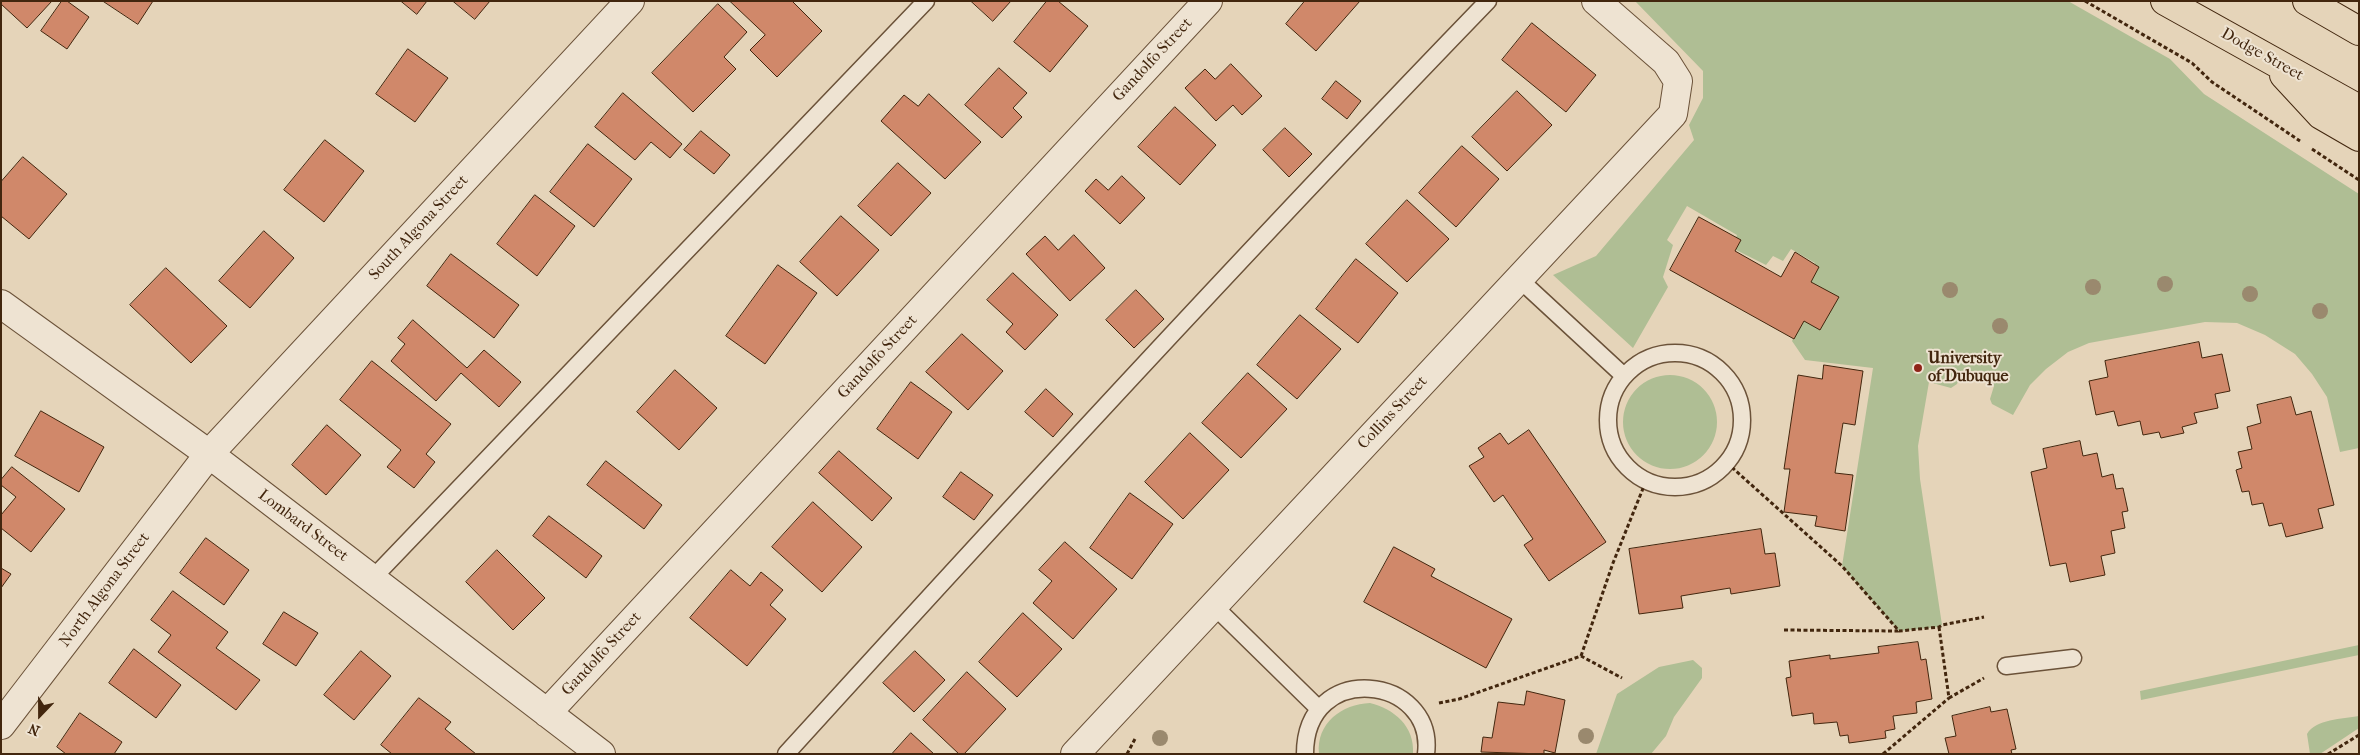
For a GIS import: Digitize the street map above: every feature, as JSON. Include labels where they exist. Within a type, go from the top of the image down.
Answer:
[{"type":"highway","name":"Dodge Street","points":[[2165,1],[2359,108]]},
{"type":"highway","points":[[2307,1],[2359,31]]},
{"type":"highway","points":[[2266,56],[2321,115],[2359,137]]},
{"type":"street","name":"South Algona Street","points":[[208,454],[630,1]]},
{"type":"street","name":"Gandolfo Street","points":[[547,713],[1208,1]]},
{"type":"street","name":"Collins Street","points":[[1075,754],[1673,114],[1678,81],[1666,62],[1596,1]]},
{"type":"street","name":"Lombard Street","points":[[1,304],[208,454],[601,754]]},
{"type":"street","name":"North Algona Street","points":[[1,725],[208,454]]},
{"type":"lane","points":[[372,579],[926,1]]},
{"type":"lane","points":[[786,754],[1085,426],[1309,185],[1488,1]]},
{"type":"lane","points":[[1518,278],[1624,376]]},
{"type":"lane","points":[[1665,354],[1688,354],[1710,362],[1727,377],[1739,398],[1743,421],[1739,443],[1727,463],[1710,478],[1690,486],[1668,487],[1646,481],[1629,470],[1616,453],[1609,434],[1608,413],[1613,393],[1624,376],[1642,361],[1665,354]]},
{"type":"lane","points":[[1214,606],[1318,708]]},
{"type":"lane","points":[[2006,666],[2073,658]]},
{"type":"lane","points":[[1305,754],[1305,738],[1318,708],[1341,692],[1359,688],[1379,689],[1397,696],[1412,708],[1423,726],[1427,746],[1426,754]]},
{"type":"path","points":[[2085,1],[2192,63],[2212,82],[2302,142]]},
{"type":"path","points":[[2310,148],[2359,180]]},
{"type":"path","points":[[1727,463],[1842,566],[1899,632]]},
{"type":"path","points":[[1581,656],[1613,563],[1646,481]]},
{"type":"path","points":[[1784,630],[1899,632],[1939,628],[1942,625],[1984,617]]},
{"type":"path","points":[[1939,628],[1949,698]]},
{"type":"path","points":[[1412,708],[1459,699],[1581,656],[1622,678]]},
{"type":"path","points":[[1883,754],[1949,698],[2006,666]]},
{"type":"path","points":[[2328,754],[2359,735]]},
{"type":"green space","points":[[1635,1],[2068,1],[2170,59],[2204,94],[2359,194],[2359,448],[2340,452],[2327,397],[2312,374],[2295,354],[2265,335],[2237,323],[2205,322],[2089,343],[2068,352],[2046,369],[2030,385],[2013,415],[1992,404],[1990,399],[1994,386],[1961,373],[1957,384],[1951,388],[1929,382],[1918,446],[1920,479],[1942,625],[1939,627],[1899,631],[1842,566],[1873,368],[1805,360],[1792,341],[1818,286],[1807,281],[1815,263],[1791,249],[1783,261],[1773,256],[1766,265],[1732,248],[1737,235],[1687,206],[1667,240],[1673,245],[1663,277],[1668,287],[1633,348],[1553,275],[1596,256],[1694,140],[1689,125],[1703,98],[1703,71]]},
{"type":"green space","points":[[1670,375],[1688,378],[1703,389],[1714,404],[1717,422],[1714,440],[1703,455],[1688,466],[1670,469],[1652,466],[1637,455],[1626,440],[1623,422],[1626,404],[1637,389],[1652,378]]},
{"type":"green space","points":[[2359,645],[2359,655],[2141,700],[2140,691]]},
{"type":"green space","points":[[1693,660],[1702,668],[1702,678],[1674,717],[1666,736],[1651,754],[1596,754],[1617,694],[1659,667]]},
{"type":"green space","points":[[1370,703],[1395,714],[1407,727],[1413,744],[1413,754],[1319,754],[1319,743],[1322,733],[1333,717],[1350,707]]},
{"type":"green space","points":[[2359,716],[2359,728],[2320,754],[2310,754],[2307,734],[2311,729],[2330,721]]},
{"type":"building","points":[[1,1],[52,1],[27,28],[1,4]]},
{"type":"building","points":[[62,1],[67,1],[89,17],[67,49],[41,31]]},
{"type":"building","points":[[103,1],[153,1],[138,24]]},
{"type":"building","points":[[401,1],[427,1],[417,14]]},
{"type":"building","points":[[453,1],[490,1],[475,19]]},
{"type":"building","points":[[730,1],[792,1],[822,31],[777,77],[750,50],[765,35]]},
{"type":"building","points":[[971,1],[1011,1],[993,21]]},
{"type":"building","points":[[1047,1],[1058,1],[1088,26],[1050,72],[1014,42]]},
{"type":"building","points":[[1305,1],[1360,1],[1316,51],[1286,24]]},
{"type":"building","points":[[718,4],[747,32],[724,57],[736,69],[693,112],[652,73]]},
{"type":"building","points":[[1532,23],[1596,75],[1566,112],[1502,60]]},
{"type":"building","points":[[408,49],[448,78],[415,122],[376,94]]},
{"type":"building","points":[[1231,64],[1262,96],[1242,115],[1233,105],[1216,121],[1185,88],[1205,69],[1215,79]]},
{"type":"building","points":[[999,68],[1027,93],[1013,108],[1022,117],[1002,138],[965,105]]},
{"type":"building","points":[[1336,81],[1361,101],[1347,119],[1322,99]]},
{"type":"building","points":[[1517,91],[1552,125],[1507,171],[1472,137]]},
{"type":"building","points":[[623,93],[682,144],[670,158],[651,142],[635,160],[595,127]]},
{"type":"building","points":[[929,94],[981,142],[945,179],[881,121],[904,95],[918,106]]},
{"type":"building","points":[[1175,107],[1216,145],[1180,185],[1138,147]]},
{"type":"building","points":[[1285,128],[1312,154],[1289,177],[1263,150]]},
{"type":"building","points":[[701,131],[730,155],[714,174],[684,150]]},
{"type":"building","points":[[325,140],[364,171],[324,222],[284,190]]},
{"type":"building","points":[[588,144],[632,179],[594,227],[550,192]]},
{"type":"building","points":[[1462,146],[1499,179],[1456,227],[1419,193]]},
{"type":"building","points":[[23,157],[67,194],[29,239],[1,216],[1,182]]},
{"type":"building","points":[[898,163],[931,193],[891,236],[858,206]]},
{"type":"building","points":[[1122,176],[1145,198],[1120,224],[1085,191],[1096,179],[1108,190]]},
{"type":"building","points":[[535,195],[575,226],[537,276],[497,244]]},
{"type":"building","points":[[1407,200],[1449,239],[1407,282],[1366,244]]},
{"type":"building","points":[[841,216],[879,250],[837,296],[800,262]]},
{"type":"building","points":[[1699,217],[1741,240],[1735,251],[1781,277],[1795,252],[1819,267],[1811,282],[1839,297],[1820,330],[1804,321],[1794,339],[1670,270]]},
{"type":"building","points":[[264,231],[294,258],[250,308],[219,281]]},
{"type":"building","points":[[1074,235],[1105,268],[1070,301],[1026,254],[1045,236],[1058,250]]},
{"type":"building","points":[[451,254],[519,305],[494,338],[427,286]]},
{"type":"building","points":[[1356,259],[1398,293],[1358,343],[1316,309]]},
{"type":"building","points":[[778,265],[817,293],[765,364],[726,336]]},
{"type":"building","points":[[166,268],[227,326],[191,363],[130,305]]},
{"type":"building","points":[[1013,273],[1058,315],[1025,350],[1006,332],[1013,324],[987,300]]},
{"type":"building","points":[[1136,290],[1164,319],[1134,348],[1106,320]]},
{"type":"building","points":[[1300,315],[1341,349],[1297,399],[1257,365]]},
{"type":"building","points":[[413,320],[467,368],[484,350],[521,382],[499,407],[461,373],[436,401],[391,361],[405,344],[398,338]]},
{"type":"building","points":[[962,334],[1003,371],[968,410],[926,372]]},
{"type":"building","points":[[2199,342],[2202,358],[2222,354],[2230,391],[2215,394],[2218,408],[2194,413],[2197,423],[2182,427],[2184,433],[2161,438],[2159,432],[2143,435],[2140,421],[2118,426],[2114,411],[2096,415],[2089,381],[2108,377],[2105,361]]},
{"type":"building","points":[[372,361],[451,424],[426,454],[435,462],[414,488],[387,467],[401,450],[340,400]]},
{"type":"building","points":[[1824,365],[1863,371],[1855,425],[1843,423],[1835,473],[1853,475],[1845,531],[1815,526],[1817,516],[1784,512],[1790,469],[1784,469],[1798,375],[1822,379]]},
{"type":"building","points":[[675,370],[717,408],[679,450],[637,412]]},
{"type":"building","points":[[1248,373],[1287,409],[1241,458],[1202,423]]},
{"type":"building","points":[[911,382],[952,412],[918,459],[877,429]]},
{"type":"building","points":[[1046,389],[1073,414],[1053,437],[1025,412]]},
{"type":"building","points":[[2291,397],[2296,415],[2311,411],[2334,505],[2318,509],[2323,528],[2286,537],[2282,523],[2269,526],[2263,503],[2252,505],[2249,491],[2242,492],[2236,470],[2242,468],[2238,452],[2252,449],[2247,427],[2261,423],[2257,405]]},
{"type":"building","points":[[41,411],[104,447],[79,492],[15,456]]},
{"type":"building","points":[[327,425],[361,455],[326,495],[292,465]]},
{"type":"building","points":[[1529,430],[1606,542],[1549,581],[1524,545],[1533,539],[1503,495],[1494,502],[1469,466],[1484,457],[1478,448],[1500,433],[1508,444]]},
{"type":"building","points":[[1190,433],[1229,470],[1183,519],[1145,482]]},
{"type":"building","points":[[2080,441],[2083,456],[2097,453],[2102,477],[2113,474],[2116,489],[2123,488],[2128,511],[2122,512],[2125,528],[2111,531],[2115,553],[2101,556],[2105,575],[2070,582],[2066,563],[2050,566],[2031,472],[2047,468],[2043,449]]},
{"type":"building","points":[[839,451],[892,498],[872,521],[819,473]]},
{"type":"building","points":[[606,461],[662,505],[644,529],[587,485]]},
{"type":"building","points":[[12,467],[65,509],[31,552],[1,528],[1,515],[16,497],[1,485],[1,480]]},
{"type":"building","points":[[961,472],[993,495],[974,520],[943,497]]},
{"type":"building","points":[[1130,493],[1173,524],[1132,579],[1090,548]]},
{"type":"building","points":[[813,502],[862,547],[822,592],[772,547]]},
{"type":"building","points":[[549,516],[602,556],[586,578],[533,536]]},
{"type":"building","points":[[1761,529],[1765,554],[1775,553],[1780,586],[1731,594],[1730,588],[1681,596],[1683,608],[1639,614],[1629,549]]},
{"type":"building","points":[[206,538],[249,570],[224,605],[180,573]]},
{"type":"building","points":[[1065,542],[1117,589],[1073,639],[1033,603],[1052,581],[1039,570]]},
{"type":"building","points":[[1394,547],[1435,569],[1431,576],[1512,619],[1486,668],[1364,602]]},
{"type":"building","points":[[497,550],[545,598],[513,630],[466,582]]},
{"type":"building","points":[[1,568],[11,574],[1,588]]},
{"type":"building","points":[[731,570],[750,586],[761,572],[783,590],[770,605],[786,619],[747,666],[690,618]]},
{"type":"building","points":[[173,591],[228,632],[216,648],[260,680],[236,710],[158,652],[171,635],[151,620]]},
{"type":"building","points":[[284,612],[318,633],[296,666],[263,644]]},
{"type":"building","points":[[1023,613],[1062,649],[1017,697],[979,662]]},
{"type":"building","points":[[1918,642],[1921,660],[1926,659],[1932,699],[1916,702],[1917,713],[1893,716],[1895,729],[1885,731],[1886,738],[1849,743],[1848,735],[1840,736],[1837,722],[1814,724],[1813,713],[1792,716],[1786,678],[1791,677],[1789,661],[1830,655],[1830,659],[1879,653],[1878,647]]},
{"type":"building","points":[[134,649],[181,685],[156,718],[109,683]]},
{"type":"building","points":[[361,651],[391,676],[354,720],[324,695]]},
{"type":"building","points":[[915,651],[945,680],[914,712],[883,683]]},
{"type":"building","points":[[967,672],[1006,709],[964,754],[959,754],[923,720]]},
{"type":"building","points":[[1527,691],[1565,700],[1555,753],[1544,750],[1544,754],[1481,752],[1483,737],[1492,738],[1498,702],[1524,705]]},
{"type":"building","points":[[419,698],[451,722],[445,729],[476,754],[392,754],[381,745]]},
{"type":"building","points":[[1990,707],[1991,712],[2007,709],[2016,749],[2011,750],[2012,754],[1949,754],[1945,738],[1956,736],[1952,716]]},
{"type":"building","points":[[80,713],[122,742],[114,754],[66,754],[57,747]]},
{"type":"building","points":[[911,733],[934,754],[892,754]]},
{"type":"place","name":"University of Dubuque","points":[[1918,368]]}]
